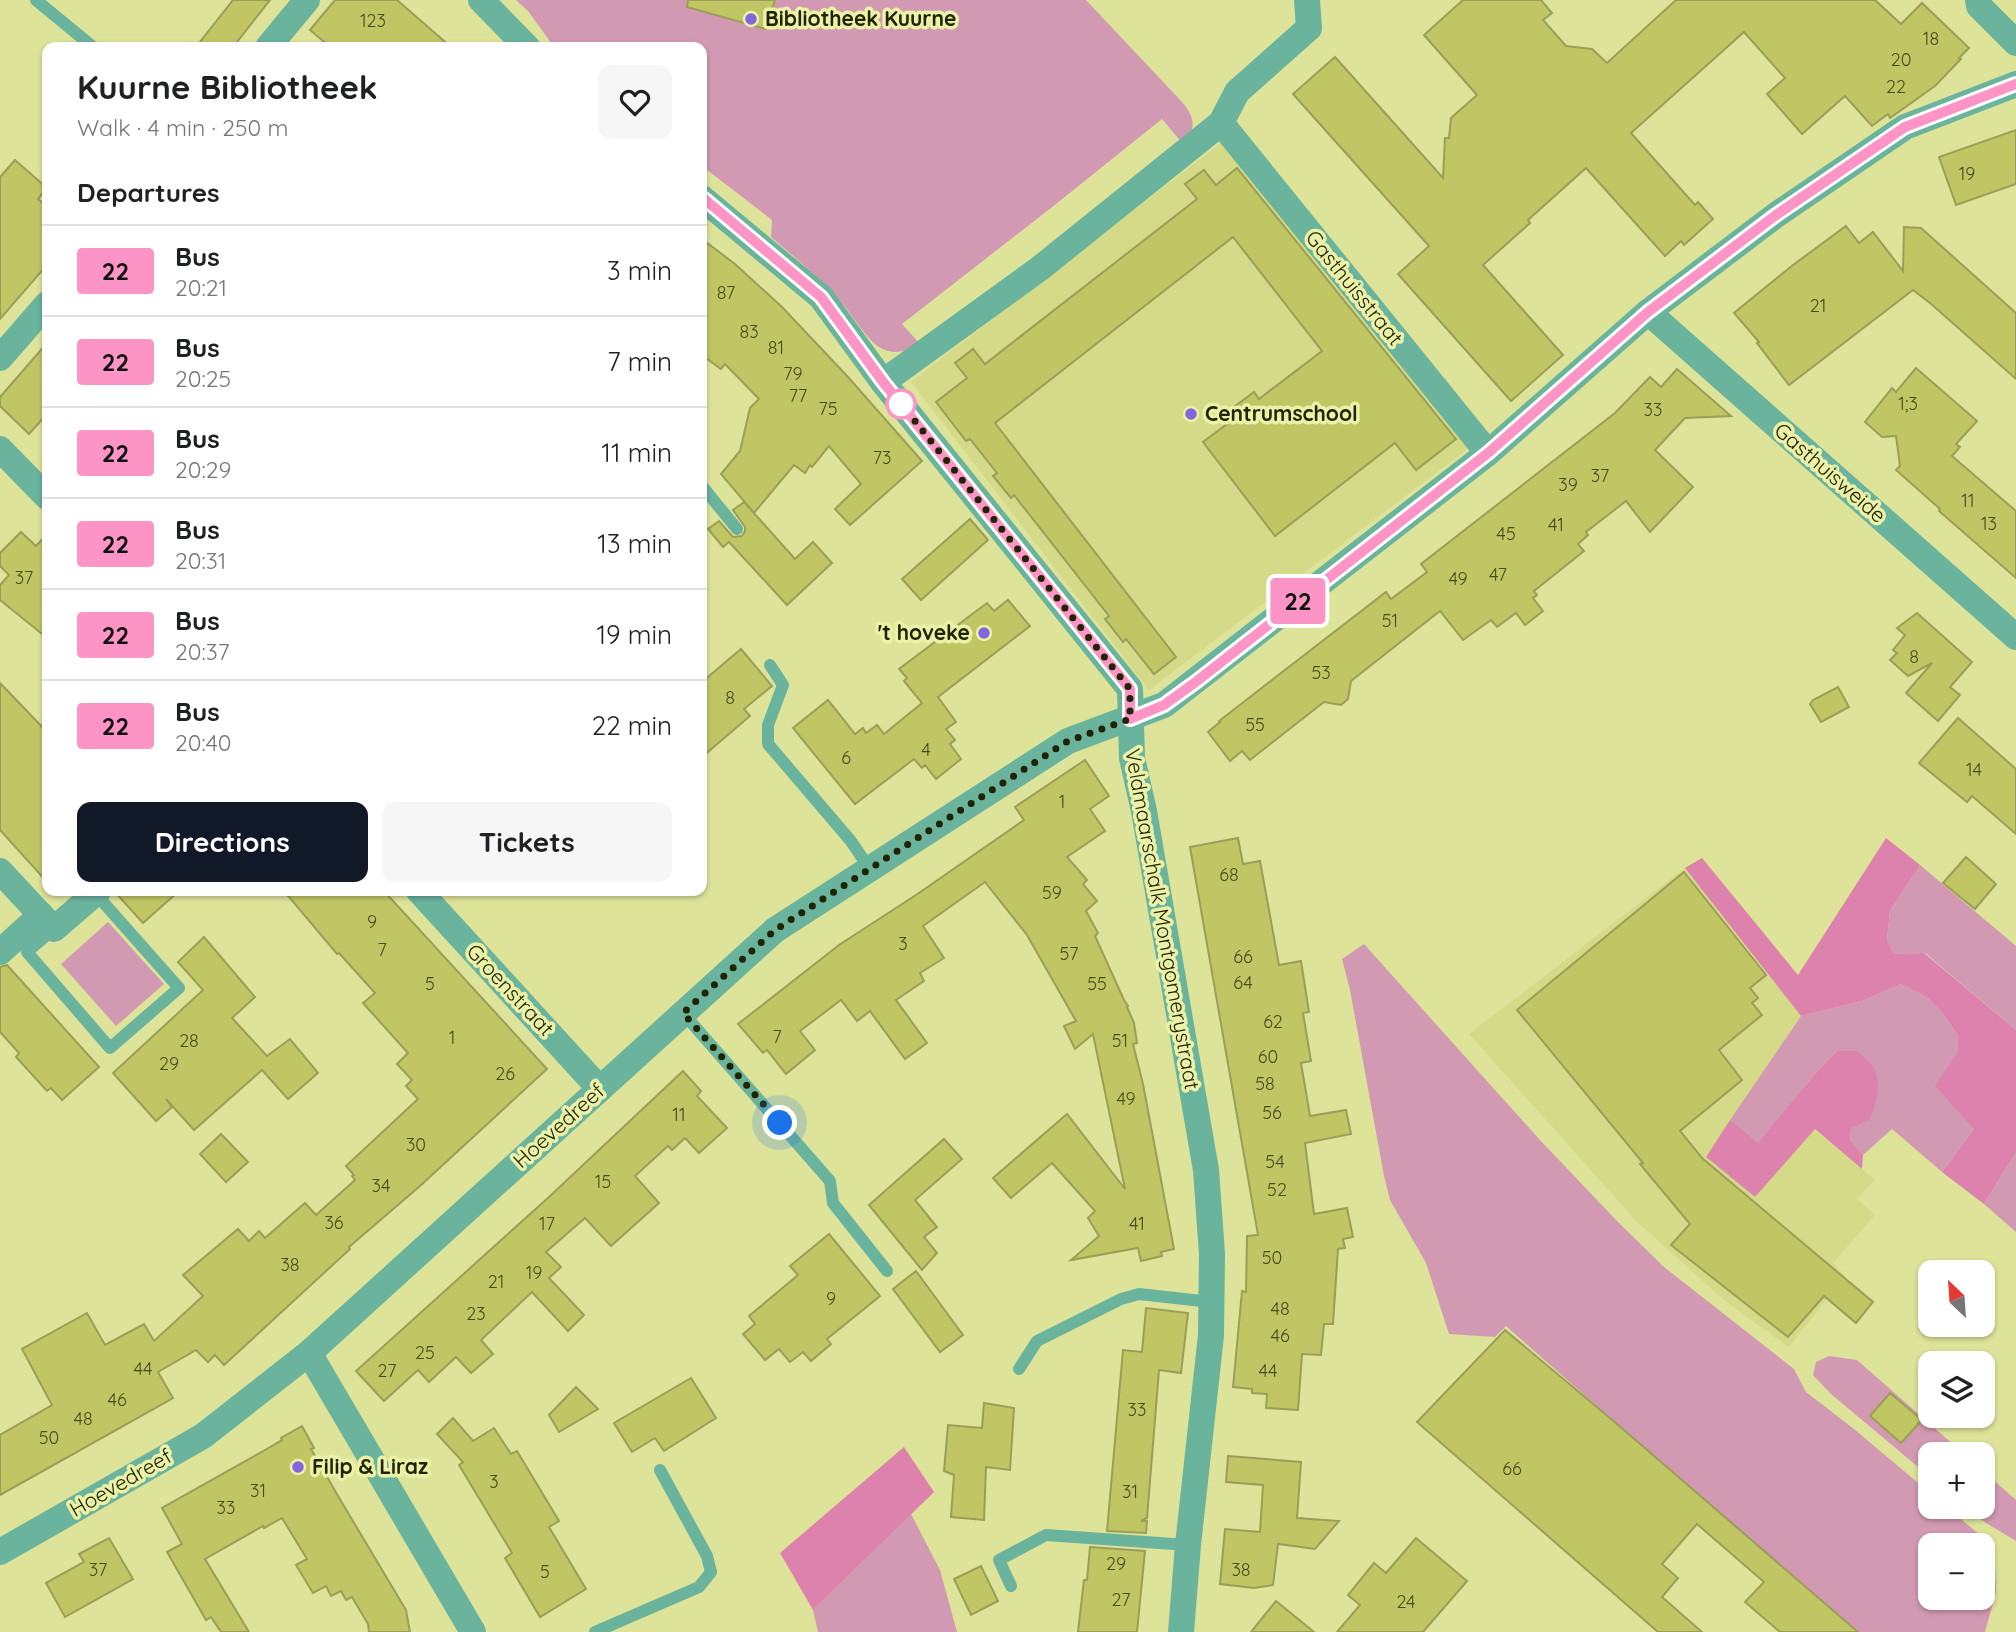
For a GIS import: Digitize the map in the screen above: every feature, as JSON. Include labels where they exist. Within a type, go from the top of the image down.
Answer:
[{"type":"street","points":[[272,42],[307,0]]},
{"type":"street","points":[[481,0],[522,42]]},
{"type":"street","points":[[883,382],[1039,270],[1221,123],[1237,92],[1309,28],[1307,0]]},
{"type":"street","points":[[1978,0],[1979,6],[2016,43]]},
{"type":"street","points":[[1130,719],[1164,705],[1186,689],[1488,453],[1648,312],[1776,215],[1905,127],[2016,85]]},
{"type":"street","name":"Gasthuisstraat","points":[[1221,123],[1488,453]]},
{"type":"street","name":"Veldmaarschalk Montgomerystraat","points":[[707,202],[821,297],[883,382],[1130,689],[1132,758],[1144,811],[1206,1170],[1212,1254],[1211,1335],[1181,1632]]},
{"type":"street","points":[[0,358],[42,310]]},
{"type":"street","name":"Gasthuisweide","points":[[1648,312],[2014,633]]},
{"type":"street","points":[[0,449],[42,492]]},
{"type":"street","name":"Hoevedreef","points":[[0,1552],[203,1436],[309,1353],[775,930],[1068,741],[1130,719]]},
{"type":"street","points":[[0,871],[48,922]]},
{"type":"street","points":[[0,953],[90,896]]},
{"type":"street","name":"Groenstraat","points":[[424,896],[600,1088]]},
{"type":"street","points":[[309,1353],[472,1632]]},
{"type":"street","points":[[445,1583],[458,1632]]},
{"type":"lane","points":[[36,0],[87,42]]},
{"type":"lane","points":[[707,492],[737,529]]},
{"type":"lane","points":[[770,665],[783,685],[768,725],[768,744],[850,840],[870,869]]},
{"type":"lane","points":[[48,922],[27,952],[110,1048],[179,988],[100,896]]},
{"type":"lane","points":[[683,1013],[830,1181],[833,1203],[887,1271]]},
{"type":"lane","points":[[1019,1369],[1037,1341],[1121,1299],[1139,1294],[1211,1302]]},
{"type":"lane","points":[[595,1632],[699,1587],[712,1572],[707,1556],[660,1470]]},
{"type":"lane","points":[[1011,1586],[999,1560],[1046,1535],[1188,1545]]},
{"type":"shaded area","points":[[516,0],[1086,0],[1182,102],[1193,123],[1191,133],[1183,144],[1162,119],[902,324],[921,345],[895,352],[874,344],[832,292],[771,237],[772,220],[707,170],[707,42],[550,42],[528,11]]},
{"type":"shaded area","name":"Centrumschool","points":[[1226,139],[1473,445],[1149,690],[911,382]]},
{"type":"shaded area","points":[[1886,838],[1920,865],[1890,911],[1887,940],[1894,954],[1924,953],[2016,1030],[2016,1152],[1984,1204],[1942,1172],[1974,1129],[1935,1086],[1957,1054],[1958,1036],[1945,1016],[1928,998],[1901,984],[1862,1001],[1801,1016],[1685,868],[1702,858],[1798,975]]},
{"type":"shaded area","points":[[1920,865],[2016,946],[2016,1030],[1925,953],[1894,954],[1887,940],[1890,911]]},
{"type":"shaded area","points":[[1685,868],[1801,1016],[1706,1157],[1755,1197],[1814,1129],[1875,1180],[1857,1199],[1875,1215],[1833,1263],[1845,1276],[1789,1347],[1730,1305],[1638,1223],[1469,1034]]},
{"type":"shaded area","points":[[108,922],[164,984],[116,1026],[61,964]]},
{"type":"shaded area","points":[[1364,944],[1539,1139],[1664,1267],[1794,1369],[1806,1392],[1918,1483],[1918,1519],[1961,1519],[1978,1533],[1918,1533],[1918,1610],[1991,1610],[1985,1632],[1858,1632],[1506,1326],[1495,1337],[1449,1334],[1426,1263],[1390,1200],[1342,959]]},
{"type":"shaded area","points":[[1901,984],[1928,998],[1945,1016],[1958,1036],[1957,1054],[1974,1129],[1942,1172],[1892,1129],[1863,1155],[1850,1140],[1857,1051],[1837,1051],[1758,1144],[1730,1120],[1801,1016],[1862,1001]]},
{"type":"shaded area","points":[[1837,1051],[1857,1051],[1870,1063],[1877,1076],[1877,1098],[1870,1119],[1851,1128],[1850,1140],[1863,1155],[1862,1169],[1815,1129],[1755,1197],[1706,1157],[1730,1120],[1758,1143]]},
{"type":"shaded area","points":[[2016,1152],[2016,1232],[1984,1204]]},
{"type":"shaded area","points":[[1829,1356],[1857,1360],[1918,1414],[1918,1428],[1934,1428],[1950,1442],[1918,1442],[1918,1467],[1831,1394],[1813,1375],[1816,1362]]},
{"type":"shaded area","points":[[904,1447],[934,1492],[813,1610],[780,1553]]},
{"type":"shaded area","points":[[1995,1482],[2016,1500],[2016,1541],[1981,1519],[1995,1519]]},
{"type":"shaded area","points":[[911,1514],[940,1570],[957,1632],[818,1632],[813,1610]]},
{"type":"building","points":[[233,0],[270,0],[237,42],[200,42]]},
{"type":"building","points":[[335,0],[397,0],[445,42],[324,42],[310,30]]},
{"type":"building","name":"Bibliotheek Kuurne","points":[[688,0],[775,0],[766,29],[687,7]]},
{"type":"building","points":[[1463,0],[1541,0],[1552,13],[1543,20],[1566,46],[1592,49],[1607,63],[1676,0],[1875,0],[1901,24],[1922,3],[1969,48],[1935,86],[1890,118],[1888,114],[1872,126],[1845,96],[1802,134],[1767,94],[1785,78],[1744,32],[1631,133],[1695,205],[1698,202],[1713,219],[1684,245],[1681,241],[1665,256],[1586,168],[1483,265],[1563,355],[1511,401],[1398,274],[1429,246],[1293,94],[1335,57],[1443,178],[1445,138],[1449,138],[1451,118],[1477,95],[1424,35]]},
{"type":"building","points":[[2016,130],[2016,184],[1956,205],[1939,157]]},
{"type":"building","points":[[15,160],[42,184],[42,194],[38,199],[42,203],[42,271],[0,319],[0,177]]},
{"type":"building","points":[[1237,168],[1456,439],[1416,470],[1395,443],[1275,536],[1203,442],[1239,415],[1234,407],[1254,392],[1259,399],[1322,351],[1233,237],[995,423],[1176,657],[1154,674],[1126,639],[1123,642],[1105,619],[1109,616],[1014,495],[1011,498],[993,476],[997,473],[970,439],[966,441],[936,402],[967,378],[955,363],[973,349],[985,364],[1197,199],[1185,184],[1204,170],[1216,185]]},
{"type":"building","points":[[1846,226],[1859,243],[1873,232],[1903,271],[1904,227],[1921,228],[2016,313],[2016,379],[1913,290],[1789,385],[1757,343],[1759,342],[1734,313]]},
{"type":"building","points":[[707,243],[782,307],[922,461],[850,525],[835,509],[861,484],[829,446],[805,473],[794,465],[754,513],[721,474],[740,451],[750,408],[759,399],[725,364],[721,369],[707,359]]},
{"type":"building","points":[[42,349],[42,420],[29,434],[0,406],[0,397]]},
{"type":"building","points":[[1916,368],[1977,421],[1956,444],[1960,447],[1952,456],[2016,511],[2016,578],[1896,470],[1900,466],[1896,436],[1882,437],[1865,422],[1892,388],[1896,392]]},
{"type":"building","points":[[1677,369],[1731,416],[1685,418],[1655,450],[1693,487],[1650,532],[1626,501],[1586,532],[1588,535],[1578,544],[1584,551],[1534,591],[1537,595],[1533,598],[1543,611],[1525,625],[1516,613],[1497,627],[1491,620],[1463,640],[1440,611],[1351,681],[1348,699],[1341,705],[1324,702],[1250,760],[1242,751],[1230,761],[1208,732],[1219,721],[1386,592],[1391,599],[1427,572],[1421,564],[1615,413],[1650,377],[1661,387]]},
{"type":"building","points":[[744,502],[795,559],[813,542],[832,563],[787,605],[729,542],[723,547],[708,529],[719,521],[733,537],[742,536],[745,527],[733,510]]},
{"type":"building","points":[[970,519],[988,540],[921,600],[902,579]]},
{"type":"building","points":[[21,532],[36,546],[42,539],[42,634],[0,600],[0,585],[9,575],[0,566],[0,553]]},
{"type":"building","points":[[1008,600],[1030,626],[938,697],[956,722],[946,729],[955,740],[950,744],[961,759],[936,779],[925,765],[922,768],[914,759],[855,804],[793,728],[828,700],[855,734],[863,728],[866,733],[877,725],[884,734],[922,703],[904,681],[907,678],[899,669],[987,603],[994,611]]},
{"type":"building","points":[[1917,613],[1972,662],[1950,687],[1960,695],[1938,721],[1906,693],[1932,663],[1908,676],[1890,660],[1897,653],[1893,650],[1905,635],[1897,628]]},
{"type":"building","points":[[741,649],[772,686],[744,709],[750,716],[707,753],[707,678]]},
{"type":"building","points":[[0,683],[42,727],[42,876],[0,830]]},
{"type":"building","points":[[1838,687],[1849,707],[1821,722],[1810,704]]},
{"type":"building","points":[[1958,718],[2016,769],[2016,834],[1972,796],[1967,802],[1919,763]]},
{"type":"building","points":[[1085,760],[1109,796],[1090,809],[1105,831],[1067,857],[1087,880],[1083,884],[1097,901],[1086,911],[1098,933],[1095,936],[1134,1023],[1137,1043],[1133,1044],[1174,1249],[1161,1252],[1162,1256],[1141,1261],[1138,1248],[1071,1260],[1099,1236],[1088,1218],[1095,1211],[1052,1163],[1011,1198],[993,1178],[1067,1114],[1125,1189],[1093,1034],[1075,1049],[1064,1026],[1076,1021],[1027,935],[985,882],[923,926],[944,958],[920,973],[924,981],[896,1000],[927,1043],[905,1059],[870,1011],[857,1021],[841,1000],[800,1031],[815,1050],[786,1074],[767,1050],[763,1053],[738,1024],[839,945],[1024,820],[1015,807]]},
{"type":"building","points":[[1238,838],[1243,864],[1260,861],[1279,965],[1301,961],[1309,1012],[1303,1013],[1311,1061],[1301,1063],[1310,1116],[1346,1110],[1351,1134],[1305,1143],[1314,1214],[1347,1208],[1353,1237],[1343,1239],[1345,1248],[1338,1249],[1333,1324],[1324,1324],[1321,1355],[1302,1354],[1298,1410],[1266,1408],[1267,1394],[1233,1387],[1242,1291],[1246,1292],[1247,1236],[1258,1235],[1190,847]]},
{"type":"building","points":[[1966,857],[1996,884],[1975,909],[1943,883]]},
{"type":"building","points":[[1684,872],[1766,975],[1750,988],[1758,998],[1752,1003],[1762,1015],[1719,1050],[1742,1080],[1680,1131],[1702,1158],[1873,1302],[1856,1323],[1824,1296],[1788,1337],[1671,1245],[1690,1224],[1517,1010]]},
{"type":"building","points":[[119,896],[173,896],[143,923]]},
{"type":"building","points":[[288,896],[389,896],[547,1069],[420,1186],[349,1247],[350,1249],[224,1365],[215,1355],[208,1362],[196,1350],[158,1372],[173,1398],[0,1495],[0,1435],[52,1405],[22,1349],[87,1313],[105,1345],[144,1324],[154,1341],[203,1296],[183,1275],[238,1229],[249,1241],[259,1231],[265,1238],[305,1203],[316,1215],[355,1180],[346,1166],[418,1099],[406,1086],[412,1080],[397,1064],[408,1053],[363,1003],[375,993],[339,953],[337,954]]},
{"type":"building","points":[[204,937],[255,997],[232,1018],[267,1056],[290,1039],[318,1073],[288,1099],[262,1070],[194,1130],[166,1099],[172,1107],[156,1121],[113,1073],[203,990],[178,962]]},
{"type":"building","points":[[7,965],[99,1067],[62,1100],[51,1088],[47,1091],[16,1057],[19,1053],[0,1032],[0,967]]},
{"type":"building","points":[[683,1071],[701,1091],[697,1096],[727,1128],[699,1153],[685,1138],[672,1150],[668,1146],[635,1176],[659,1203],[611,1246],[585,1218],[546,1252],[561,1267],[549,1278],[584,1315],[568,1331],[532,1292],[481,1340],[493,1354],[471,1373],[456,1357],[429,1382],[418,1370],[384,1401],[356,1371],[549,1197]]},
{"type":"building","points":[[221,1134],[248,1162],[226,1182],[200,1154]]},
{"type":"building","points":[[944,1139],[962,1159],[915,1200],[937,1227],[924,1237],[937,1253],[922,1270],[869,1205]]},
{"type":"building","points":[[829,1234],[880,1296],[827,1339],[831,1344],[811,1361],[803,1352],[790,1362],[779,1349],[765,1360],[743,1334],[755,1324],[749,1316],[798,1275],[790,1266]]},
{"type":"building","points":[[916,1271],[963,1335],[940,1352],[893,1289]]},
{"type":"building","points":[[1146,1308],[1188,1313],[1181,1373],[1159,1370],[1147,1518],[1141,1521],[1147,1521],[1146,1533],[1107,1531],[1123,1350],[1142,1352]]},
{"type":"building","points":[[1505,1330],[1858,1632],[1780,1632],[1745,1602],[1764,1582],[1697,1524],[1662,1564],[1678,1578],[1662,1597],[1702,1632],[1658,1632],[1417,1422]]},
{"type":"building","points":[[691,1378],[716,1418],[664,1451],[655,1438],[632,1452],[614,1423]]},
{"type":"building","points":[[576,1387],[598,1409],[559,1432],[549,1415]]},
{"type":"building","points":[[1890,1393],[1918,1417],[1918,1424],[1901,1443],[1870,1416]]},
{"type":"building","points":[[984,1403],[1014,1408],[1010,1470],[986,1467],[984,1520],[951,1517],[954,1475],[944,1471],[948,1425],[982,1428]]},
{"type":"building","points":[[453,1418],[473,1441],[494,1428],[511,1454],[517,1451],[559,1521],[549,1527],[586,1589],[540,1617],[505,1558],[512,1553],[459,1465],[463,1462],[437,1434]]},
{"type":"building","points":[[302,1426],[314,1448],[311,1449],[406,1610],[410,1632],[369,1632],[368,1624],[352,1597],[346,1600],[341,1591],[331,1596],[326,1586],[313,1593],[296,1565],[307,1559],[282,1518],[205,1559],[249,1632],[221,1632],[211,1617],[206,1620],[167,1552],[182,1544],[162,1508]]},
{"type":"building","points":[[1228,1456],[1301,1462],[1297,1518],[1339,1521],[1315,1549],[1278,1544],[1273,1585],[1254,1588],[1220,1584],[1225,1529],[1260,1532],[1263,1485],[1226,1482]]},
{"type":"building","points":[[109,1538],[133,1579],[65,1617],[46,1583],[84,1562],[79,1554]]},
{"type":"building","points":[[1416,1538],[1467,1581],[1423,1632],[1337,1632],[1360,1605],[1348,1595],[1374,1563],[1386,1573]]},
{"type":"building","points":[[1090,1547],[1145,1551],[1137,1632],[1078,1632]]},
{"type":"building","points":[[981,1566],[998,1601],[971,1615],[954,1579]]},
{"type":"building","points":[[1276,1601],[1314,1632],[1251,1632]]},
{"type":"bus line","name":"22","points":[[707,201],[821,297],[883,382],[1130,689],[1130,719],[1164,705],[1197,681],[1488,453],[1648,312],[1776,215],[1905,127],[2016,84]]},
{"type":"place","name":"Bibliotheek Kuurne","points":[[751,19]]},
{"type":"place","name":"Centrumschool","points":[[1191,414]]},
{"type":"place","name":"'t hoveke","points":[[984,633]]},
{"type":"place","name":"Filip & Liraz","points":[[298,1467]]},
{"type":"route","points":[[780,1123],[683,1013],[775,930],[1068,741],[1130,719],[1130,689],[898,400],[901,404]]}]
